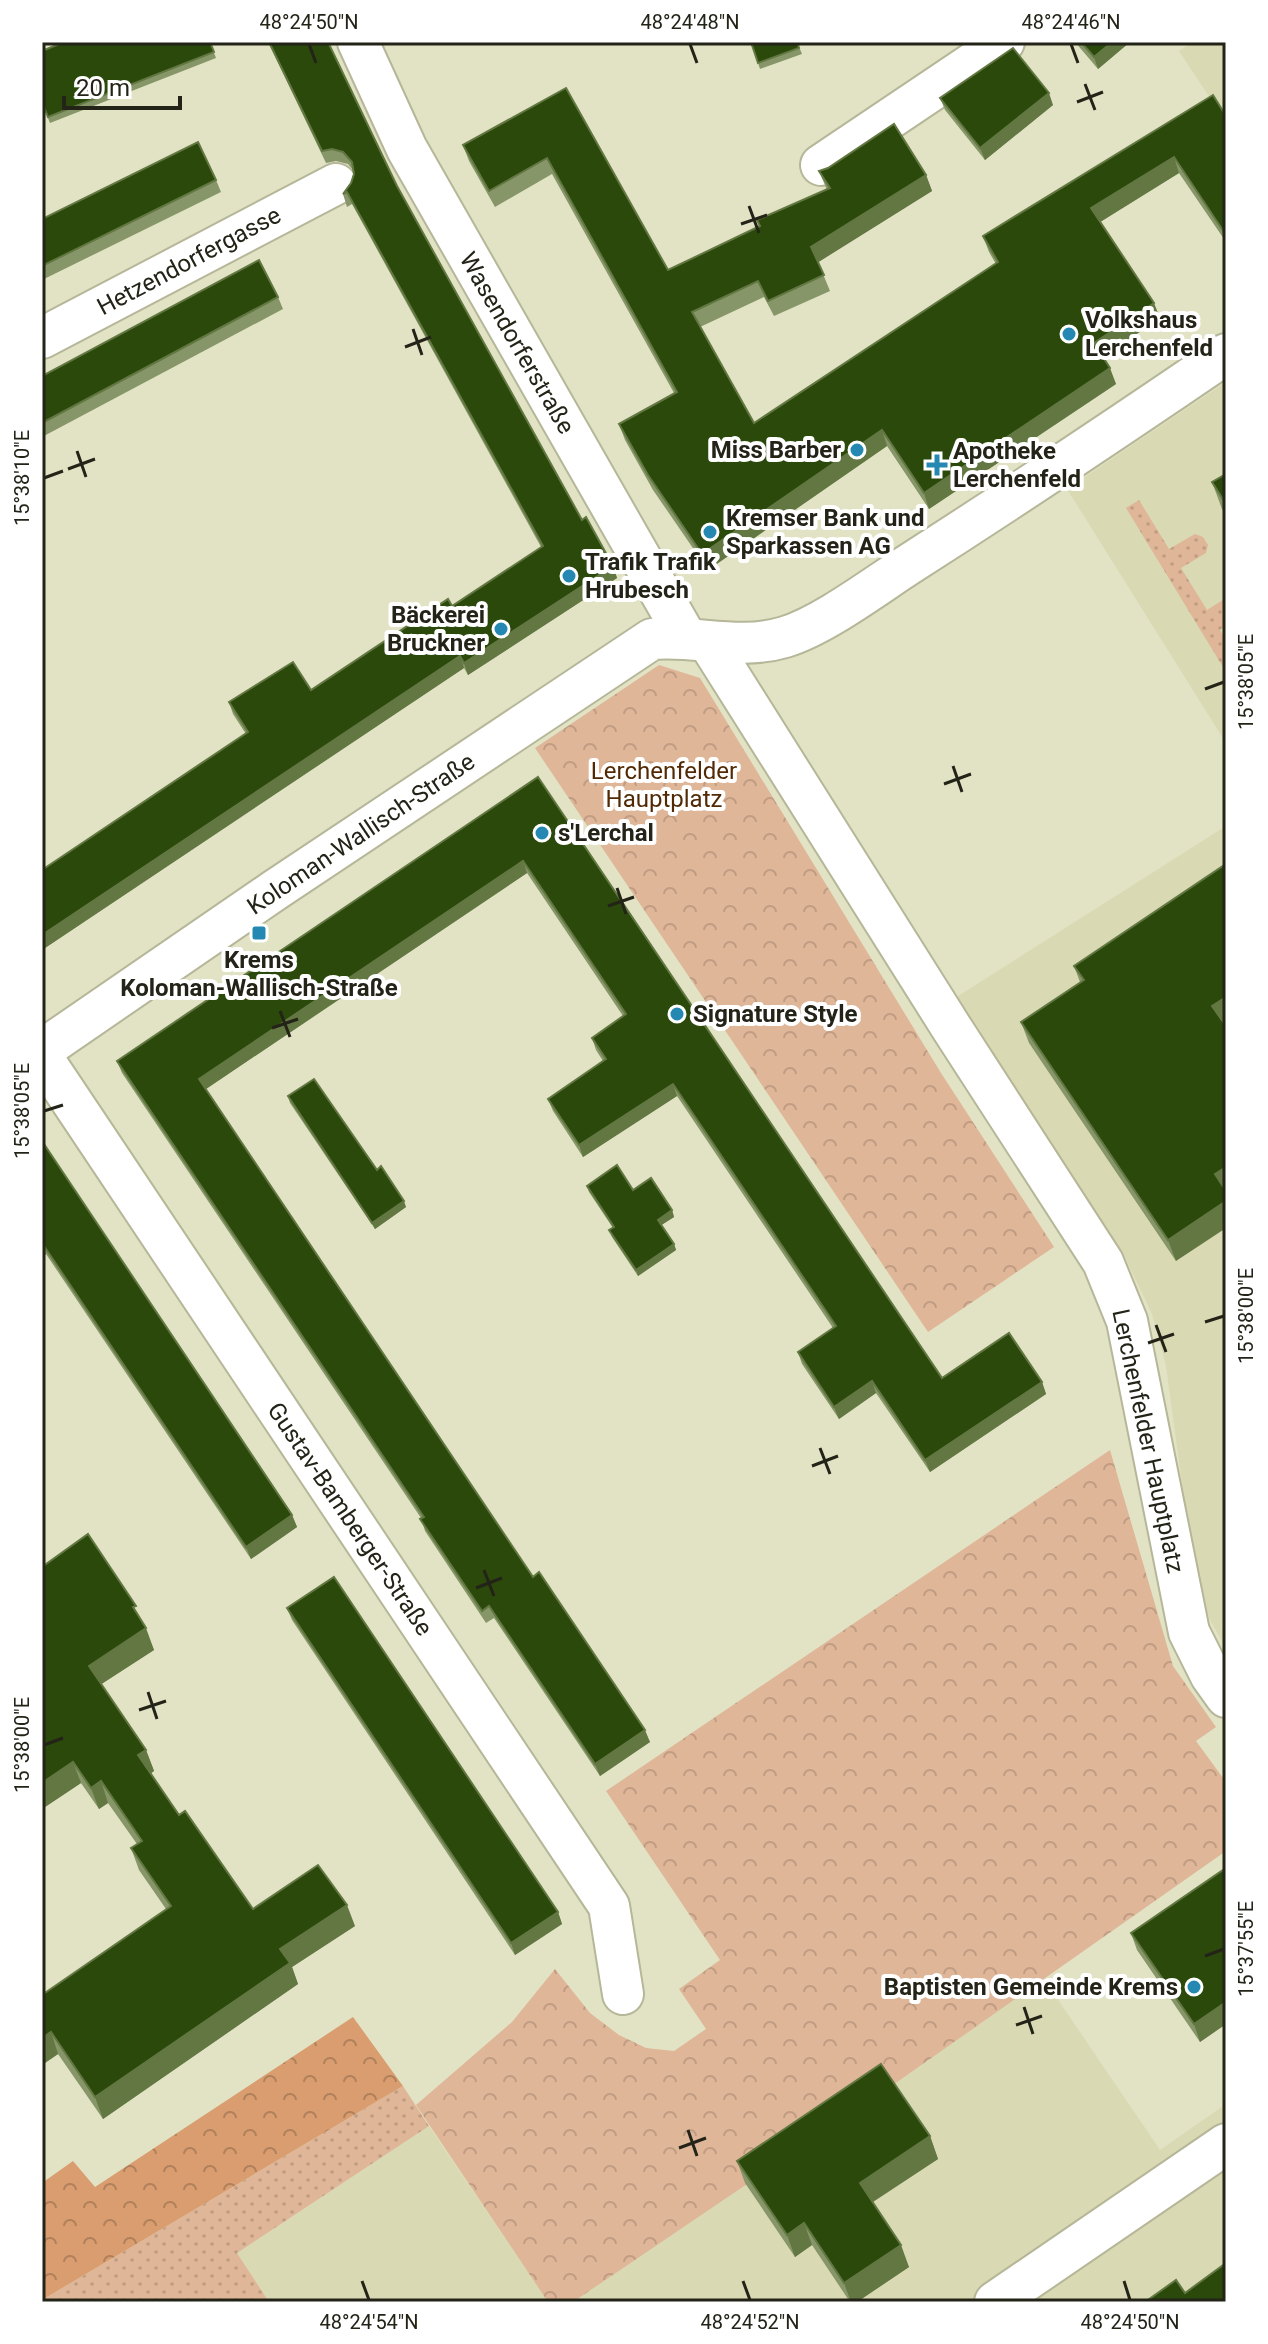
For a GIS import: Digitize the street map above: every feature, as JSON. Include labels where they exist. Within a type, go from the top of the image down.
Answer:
[{"type":"street","name":"Wasendorferstraße","points":[[358,42],[395,154],[698,641]]},
{"type":"street","points":[[821,165],[1004,42]]},
{"type":"street","name":"Hetzendorfergasse","points":[[42,338],[336,184]]},
{"type":"street","name":"Koloman-Wallisch-Straße","points":[[42,1050],[275,890],[652,639],[747,645],[787,637],[824,618],[1068,461],[1226,354]]},
{"type":"street","name":"Lerchenfelder Hauptplatz","points":[[698,641],[1103,1262],[1127,1321],[1189,1632],[1211,1676],[1226,1697]]},
{"type":"street","name":"Gustav-Bamberger-Straße","points":[[42,1057],[609,1906],[623,1994]]},
{"type":"street","points":[[995,2302],[1226,2144]]},
{"type":"shaded area","points":[[1193,42],[1226,42],[1226,122],[1179,51]]},
{"type":"shaded area","points":[[1226,382],[1226,743],[1067,489]]},
{"type":"shaded area","points":[[1226,826],[1226,1648],[1210,1620],[1194,1572],[1166,1366],[1152,1314],[1122,1251],[955,998]]},
{"type":"shaded area","points":[[1044,1979],[1160,2150],[1226,2104],[1226,2302],[573,2302]]},
{"type":"shaded area","points":[[429,2126],[548,2302],[269,2302],[237,2253]]},
{"type":"green space","points":[[1139,500],[1169,549],[1195,534],[1203,537],[1208,545],[1206,553],[1181,568],[1207,610],[1226,598],[1226,626],[1220,630],[1226,640],[1226,672],[1126,508]]},
{"type":"green space","name":"Lerchenfelder Hauptplatz","points":[[659,665],[700,678],[941,1073],[1054,1247],[928,1332],[535,748]]},
{"type":"green space","points":[[1110,1450],[1173,1666],[1216,1727],[1196,1741],[1226,1782],[1226,1851],[890,2087],[573,2302],[548,2302],[416,2105],[512,2022],[555,1969],[590,2013],[619,2035],[646,2048],[674,2051],[706,2029],[679,1989],[720,1960],[606,1791]]},
{"type":"green space","points":[[353,2017],[403,2086],[42,2300],[42,2183],[73,2161],[95,2187]]},
{"type":"green space","points":[[403,2086],[429,2126],[237,2253],[269,2302],[42,2302],[42,2300]]},
{"type":"building","points":[[64,42],[210,42],[214,52],[48,117],[42,102],[42,51]]},
{"type":"building","points":[[269,42],[328,42],[397,186],[582,520],[586,517],[613,566],[464,663],[460,656],[42,935],[42,870],[248,732],[229,702],[293,662],[311,690],[448,599],[452,606],[543,546],[347,192],[343,194],[354,174],[352,162],[343,152],[332,149],[322,151]]},
{"type":"building","points":[[751,42],[797,42],[799,48],[758,63]]},
{"type":"building","points":[[1081,42],[1112,42],[1094,57]]},
{"type":"building","points":[[1013,48],[1049,93],[980,148],[940,98]]},
{"type":"building","points":[[566,88],[668,270],[760,226],[757,220],[830,188],[819,171],[894,124],[926,175],[811,247],[824,275],[768,301],[758,281],[692,312],[754,423],[998,262],[983,236],[1213,95],[1226,116],[1226,235],[1174,157],[1091,208],[1154,303],[1094,343],[1110,368],[924,493],[882,430],[702,554],[648,475],[619,424],[677,392],[547,158],[489,191],[463,145]]},
{"type":"building","points":[[198,142],[216,180],[42,266],[42,219]]},
{"type":"building","points":[[259,260],[278,297],[42,423],[42,376]]},
{"type":"building","points":[[1226,474],[1226,504],[1212,482]]},
{"type":"building","points":[[538,777],[942,1378],[1009,1333],[1042,1382],[925,1460],[872,1381],[834,1407],[798,1352],[836,1326],[673,1084],[579,1145],[548,1099],[606,1059],[592,1038],[626,1014],[523,861],[199,1079],[533,1577],[539,1572],[645,1730],[595,1764],[489,1606],[482,1611],[420,1519],[424,1517],[117,1061]]},
{"type":"building","points":[[1226,864],[1226,997],[1212,1006],[1226,1026],[1226,1167],[1215,1174],[1226,1191],[1226,1201],[1168,1240],[1021,1022],[1084,980],[1074,966]]},
{"type":"building","points":[[314,1079],[377,1170],[381,1166],[404,1201],[372,1223],[288,1096]]},
{"type":"building","points":[[42,1141],[292,1515],[246,1547],[42,1243]]},
{"type":"building","points":[[617,1165],[633,1190],[651,1178],[672,1210],[658,1220],[674,1244],[636,1270],[609,1230],[614,1227],[587,1186]]},
{"type":"building","points":[[88,1534],[136,1606],[133,1607],[146,1628],[89,1666],[146,1750],[138,1755],[179,1815],[185,1811],[253,1909],[318,1865],[347,1905],[280,1949],[290,1963],[95,2097],[51,2032],[42,2038],[42,1995],[171,1906],[131,1848],[142,1841],[101,1781],[91,1788],[73,1762],[42,1783],[42,1567]]},
{"type":"building","points":[[334,1577],[558,1912],[511,1943],[287,1608]]},
{"type":"building","name":"Baptisten Gemeinde Krems","points":[[1226,1868],[1226,2002],[1194,2024],[1131,1933]]},
{"type":"building","points":[[881,2064],[930,2136],[860,2183],[901,2245],[844,2283],[804,2223],[787,2235],[737,2161]]},
{"type":"building","points":[[1226,2263],[1226,2302],[1145,2302],[1176,2280],[1185,2293]]},
{"type":"place","name":"Volkshaus Lerchenfeld","points":[[1069,334]]},
{"type":"place","name":"Miss Barber","points":[[857,450]]},
{"type":"place","name":"Apotheke Lerchenfeld","points":[[937,465]]},
{"type":"place","name":"Kremser Bank und Sparkassen AG","points":[[710,532]]},
{"type":"place","name":"Trafik Trafik Hrubesch","points":[[569,576]]},
{"type":"place","name":"Bäckerei Bruckner","points":[[501,629]]},
{"type":"place","name":"s'Lerchal","points":[[542,833]]},
{"type":"place","name":"Krems Koloman-Wallisch-Straße","points":[[259,933]]},
{"type":"place","name":"Signature Style","points":[[677,1014]]},
{"type":"place","name":"Baptisten Gemeinde Krems","points":[[1194,1987]]}]
